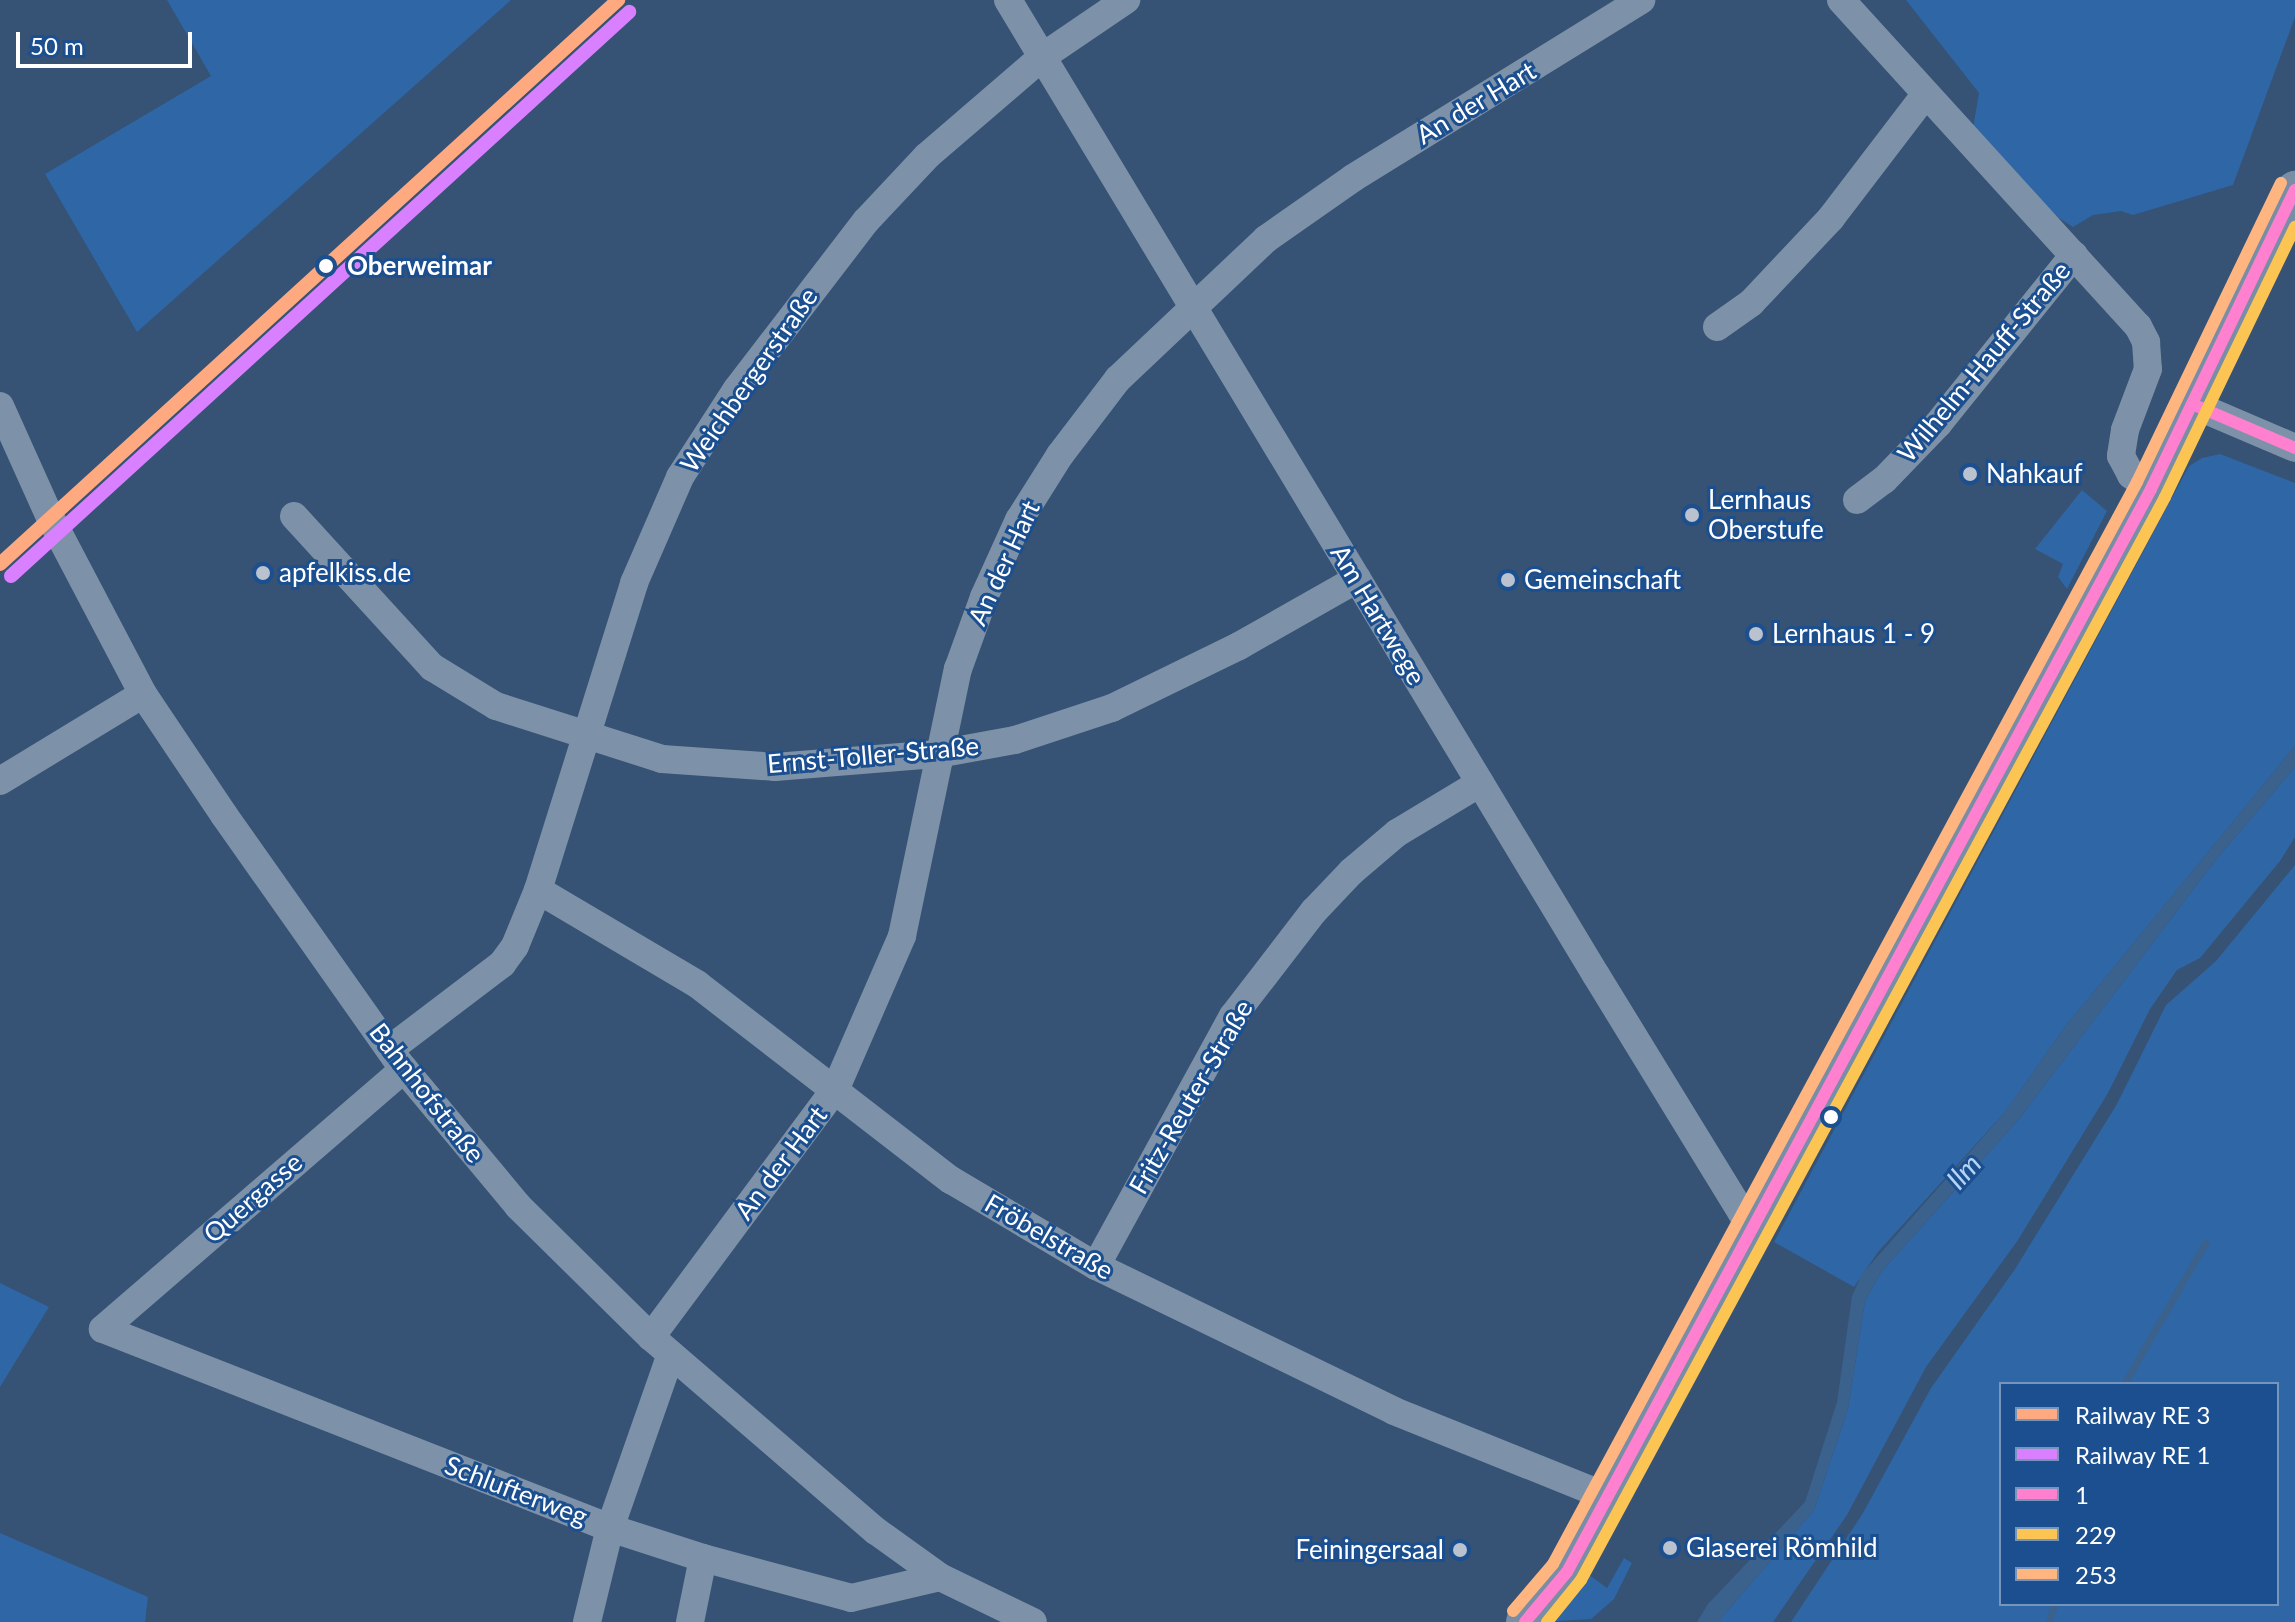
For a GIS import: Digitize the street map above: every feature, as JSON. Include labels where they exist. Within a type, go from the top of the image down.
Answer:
[{"type":"street","name":"Am Hartwege","points":[[1008,0],[1742,1213],[1757,1222]]},
{"type":"street","name":"Weichbergerstraße","points":[[397,1059],[502,964],[515,946],[538,890],[634,583],[675,490],[737,389],[866,221],[927,156],[1042,57],[1126,0]]},
{"type":"street","name":"An der Hart","points":[[587,1622],[661,1346],[836,1088],[902,936],[958,669],[984,597],[1019,520],[1060,455],[1118,379],[1266,239],[1353,178],[1641,0]]},
{"type":"street","points":[[1841,0],[2138,326],[2146,342],[2148,369],[2125,430],[2121,456],[2131,475],[2151,489]]},
{"type":"street","points":[[1717,327],[1751,303],[1831,218],[1925,95]]},
{"type":"street","points":[[1525,1622],[1553,1593],[1757,1222],[2151,489],[2295,190]]},
{"type":"street","name":"Wilhelm-Hauff-Straße","points":[[1857,500],[1884,480],[1938,424],[2074,255]]},
{"type":"street","points":[[2192,404],[2295,448]]},
{"type":"street","name":"Bahnhofstraße","points":[[0,406],[50,517],[143,694],[224,815],[397,1059],[518,1206],[661,1346],[876,1531],[940,1577],[1033,1622]]},
{"type":"street","name":"Ernst-Toller-Straße","points":[[294,516],[432,667],[496,706],[585,737],[662,759],[775,767],[938,754],[1015,740],[1112,708],[1239,646],[1357,579]]},
{"type":"street","points":[[0,781],[143,694]]},
{"type":"street","name":"Fritz-Reuter-Straße","points":[[1096,1266],[1233,1016],[1314,911],[1351,872],[1397,833],[1480,783]]},
{"type":"street","name":"Fröbelstraße","points":[[538,890],[697,984],[836,1088],[951,1180],[1096,1266],[1394,1411],[1608,1497]]},
{"type":"street","name":"Quergasse","points":[[103,1329],[397,1059]]},
{"type":"street","name":"Schlufterweg","points":[[103,1329],[610,1528],[703,1558],[851,1598],[940,1577]]},
{"type":"street","points":[[690,1622],[703,1558]]},
{"type":"shaded area","points":[[167,0],[511,0],[137,332],[45,174],[211,76]]},
{"type":"shaded area","points":[[1906,0],[2295,0],[2295,17],[2233,185],[2133,215],[2121,211],[2093,215],[2073,227],[2042,207],[1973,128],[1979,93]]},
{"type":"shaded area","points":[[2220,454],[2295,483],[2295,746],[2064,1028],[2006,1111],[1878,1252],[1854,1287],[1774,1242],[2189,466],[2202,458]]},
{"type":"shaded area","points":[[2082,490],[2107,511],[2067,589],[2058,577],[2063,564],[2035,549]]},
{"type":"shaded area","points":[[2295,767],[2295,837],[2280,861],[2200,958],[2177,970],[2150,1009],[2108,1093],[2018,1240],[1926,1367],[1847,1515],[1773,1622],[1718,1622],[1814,1510],[1848,1409],[1865,1301],[1881,1272],[2019,1119],[2214,862]]},
{"type":"shaded area","points":[[2295,865],[2295,1622],[1791,1622],[1863,1513],[1931,1388],[2015,1269],[2117,1104],[2166,1005],[2216,961]]},
{"type":"shaded area","points":[[0,1283],[49,1307],[0,1387]]},
{"type":"shaded area","points":[[0,1533],[148,1597],[145,1622],[0,1622]]},
{"type":"shaded area","points":[[1624,1558],[1632,1563],[1614,1599],[1591,1619],[1540,1622],[1585,1572],[1607,1588]]},
{"type":"water","name":"Ilm","points":[[2295,746],[2295,767],[2214,862],[2019,1119],[1881,1272],[1865,1301],[1848,1409],[1814,1510],[1718,1622],[1697,1622],[1708,1604],[1805,1502],[1837,1402],[1852,1296],[1862,1274],[2006,1111],[2064,1028]]},
{"type":"waterway","points":[[2125,1382],[2205,1243]]},
{"type":"waterway","points":[[2049,1622],[2053,1606]]},
{"type":"transit line","points":[[0,564],[618,0]]},
{"type":"transit line","points":[[11,576],[629,12]]},
{"type":"transit line","name":"253","points":[[1513,1611],[1553,1564],[2137,482],[2281,183]]},
{"type":"transit line","name":"1","points":[[1525,1622],[1567,1572],[2151,489],[2295,190]]},
{"type":"transit line","name":"229","points":[[1547,1622],[1581,1580],[2165,497],[2295,227]]},
{"type":"transit line","name":"1","points":[[2192,404],[2295,448]]},
{"type":"place","name":"Oberweimar","points":[[326,266]]},
{"type":"place","name":"Nahkauf","points":[[1970,474]]},
{"type":"place","name":"Lernhaus Oberstufe","points":[[1692,515]]},
{"type":"place","name":"apfelkiss.de","points":[[263,573]]},
{"type":"place","name":"Gemeinschaft","points":[[1508,580]]},
{"type":"place","name":"Lernhaus 1 - 9","points":[[1756,634]]},
{"type":"place","name":"Glaserei Römhild","points":[[1670,1548]]},
{"type":"place","name":"Feiningersaal","points":[[1460,1550]]}]
